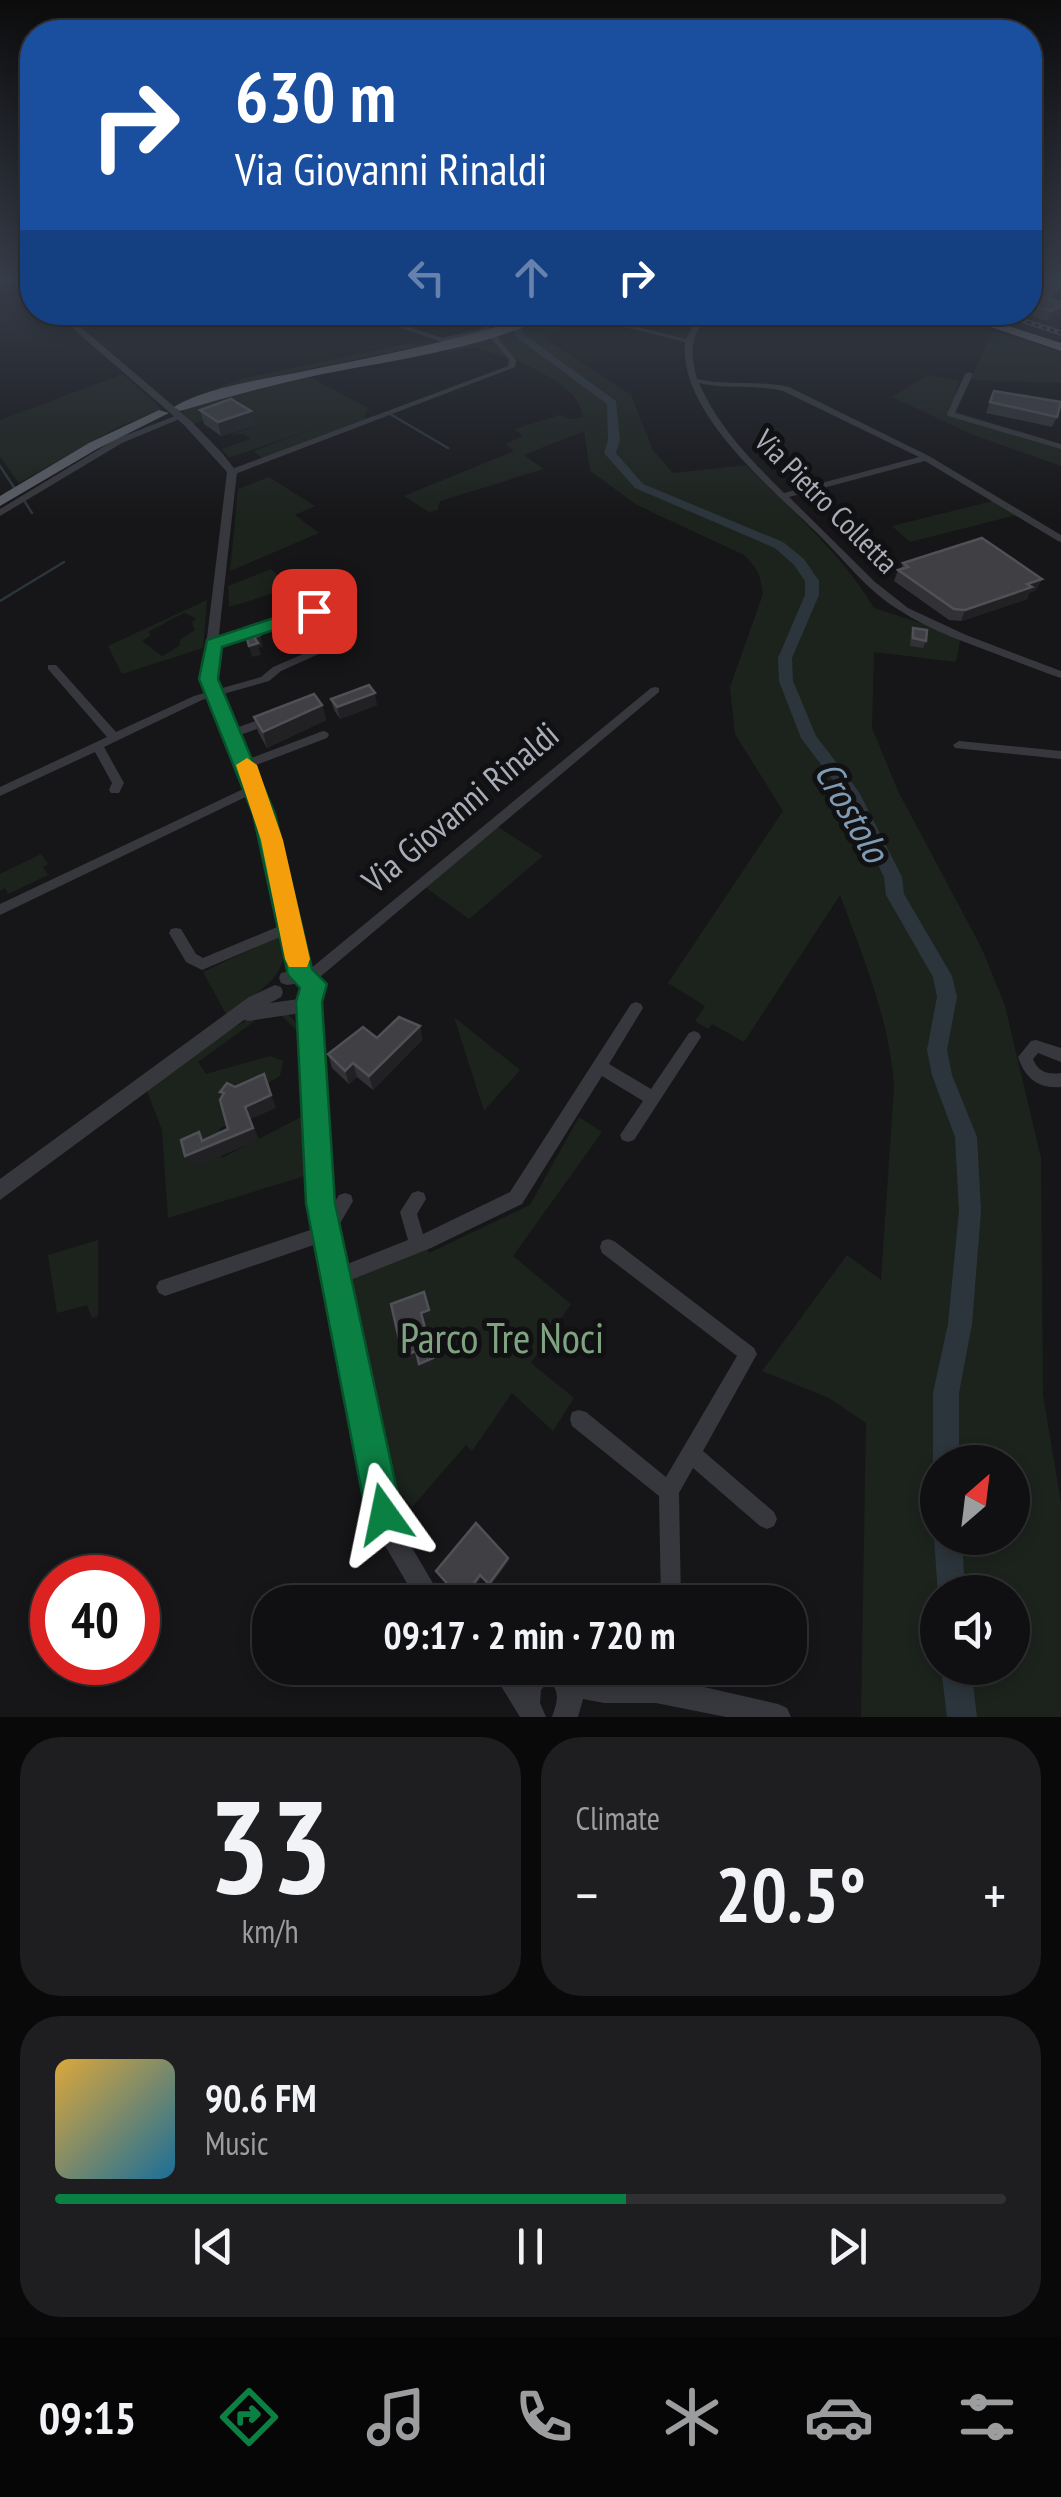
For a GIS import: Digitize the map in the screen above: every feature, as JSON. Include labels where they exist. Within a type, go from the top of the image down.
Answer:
[{"type":"highway","points":[[0,502],[102,442],[174,411],[278,378],[367,360]]},
{"type":"street","points":[[114,360],[174,411],[232,472],[208,679],[256,788],[272,840],[297,956],[294,991],[312,1031],[318,1179],[333,1278],[384,1514],[392,1536],[422,1585]]},
{"type":"street","points":[[232,472],[511,367],[514,360]]},
{"type":"street","name":"Via Pietro Colletta","points":[[691,360],[700,392],[737,446],[879,591],[903,609],[947,630],[1061,672]]},
{"type":"street","points":[[969,374],[951,414],[1060,445]]},
{"type":"street","points":[[694,380],[783,388],[926,458],[1061,538]]},
{"type":"street","points":[[700,392],[724,385]]},
{"type":"street","points":[[0,513],[174,411]]},
{"type":"street","points":[[782,496],[926,458]]},
{"type":"street","points":[[214,644],[346,600]]},
{"type":"street","points":[[0,792],[114,737],[212,694],[265,679],[317,652]]},
{"type":"street","points":[[52,667],[114,737]]},
{"type":"street","name":"Via Giovanni Rinaldi","points":[[294,991],[655,690]]},
{"type":"street","points":[[232,734],[284,714]]},
{"type":"street","points":[[246,764],[323,735]]},
{"type":"street","points":[[958,744],[1061,755]]},
{"type":"street","points":[[98,745],[118,783],[115,790]]},
{"type":"street","points":[[0,910],[256,788]]},
{"type":"street","points":[[176,933],[192,960],[202,964],[290,928]]},
{"type":"street","points":[[0,1191],[231,1022],[294,991]]},
{"type":"street","points":[[333,1278],[418,1245],[516,1198],[636,1008]]},
{"type":"street","points":[[628,1135],[694,1037]]},
{"type":"street","points":[[1057,1052],[1031,1048],[1026,1063],[1041,1078],[1061,1080]]},
{"type":"street","points":[[599,1066],[653,1099]]},
{"type":"street","points":[[418,1200],[408,1212],[418,1245]]},
{"type":"street","points":[[165,1287],[325,1233],[344,1202]]},
{"type":"street","points":[[608,1246],[748,1354],[669,1490],[670,1585]]},
{"type":"street","points":[[579,1419],[669,1490]]},
{"type":"street","points":[[691,1453],[767,1519]]},
{"type":"street","points":[[514,1685],[530,1710]]},
{"type":"street","points":[[528,1685],[530,1710]]},
{"type":"street","points":[[558,1685],[571,1700],[565,1717]]},
{"type":"street","points":[[576,1685],[604,1690],[643,1685]]},
{"type":"street","points":[[686,1685],[778,1717]]},
{"type":"street","points":[[565,1717],[583,1698],[604,1690]]},
{"type":"green space","points":[[330,360],[353,360],[270,377],[174,404],[241,379]]},
{"type":"green space","points":[[385,360],[308,376],[368,408],[364,416],[370,420],[263,459],[254,451],[315,428],[229,458],[222,449],[250,439],[243,434],[229,435],[254,427],[249,422],[254,419],[246,414],[252,411],[246,407],[190,425],[183,419],[184,409],[268,382]]},
{"type":"green space","points":[[518,360],[577,360],[631,395],[653,450],[673,473],[746,465],[831,551],[874,608],[961,636],[956,662],[874,652],[872,728],[898,791],[982,949],[1005,1006],[1041,1158],[1043,1395],[1061,1503],[1061,1717],[861,1717],[866,1423],[829,1398],[762,1371],[847,1255],[881,1280],[894,1087],[881,1013],[840,895],[744,1042],[712,1024],[708,1029],[695,1021],[705,1006],[668,983],[783,811],[735,734],[730,687],[763,594],[755,568],[744,555],[637,505],[590,471],[584,431],[524,455],[544,469],[440,501],[438,510],[429,512],[404,496],[514,451],[505,444],[523,436],[514,429],[560,415],[569,419],[583,417],[576,400],[564,387]]},
{"type":"green space","points":[[979,360],[1061,360],[1061,383],[970,380]]},
{"type":"green space","points":[[123,374],[162,409],[118,427],[19,483],[0,457],[0,420]]},
{"type":"green space","points":[[927,375],[959,381],[951,410],[1061,444],[1061,466],[973,435],[892,397]]},
{"type":"green space","points":[[269,477],[315,506],[295,515],[319,533],[230,571],[238,489]]},
{"type":"green space","points":[[997,500],[1021,514],[910,542],[892,526]]},
{"type":"green space","points":[[271,569],[291,588],[229,607],[228,586]]},
{"type":"green space","points":[[207,600],[203,648],[122,674],[108,646]],"holes":[[[184,613],[196,618],[192,623],[195,630],[162,656],[142,641],[151,635],[148,632]]]},
{"type":"green space","points":[[498,827],[543,856],[469,919],[425,887]]},
{"type":"green space","points":[[41,854],[48,864],[43,867],[48,875],[8,894],[5,888],[0,891],[0,874]]},
{"type":"green space","points":[[277,937],[284,939],[285,953],[276,975],[226,1014],[203,972]]},
{"type":"green space","points":[[282,1010],[300,1031],[304,1077],[299,1033],[281,1015],[256,1020],[198,1062],[206,1074],[270,1056],[283,1061],[280,1076],[268,1083],[269,1087],[241,1099],[229,1124],[219,1129],[224,1146],[219,1149],[222,1158],[301,1117],[301,1089],[305,1089],[308,1175],[168,1218],[162,1130],[147,1091],[227,1031]]},
{"type":"green space","points":[[454,1017],[520,1070],[484,1111]]},
{"type":"green space","name":"Parco Tre Noci","points":[[579,1117],[602,1132],[513,1256],[571,1304],[531,1363],[574,1398],[553,1431],[512,1393],[472,1451],[466,1445],[412,1507],[399,1492],[384,1514],[333,1278],[425,1242],[429,1253],[530,1205]]},
{"type":"green space","points":[[98,1240],[98,1316],[92,1318],[87,1305],[57,1313],[48,1255]]},
{"type":"building","points":[[994,391],[1061,402],[1057,417],[990,402]]},
{"type":"building","points":[[231,399],[251,411],[218,422],[200,410]]},
{"type":"building","points":[[982,538],[1042,579],[1027,584],[1032,587],[965,610],[954,609],[898,570],[908,567],[903,563]]},
{"type":"building","points":[[256,624],[260,635],[254,637],[258,643],[249,646],[244,628]]},
{"type":"building","points":[[913,628],[927,630],[926,641],[913,638]]},
{"type":"building","points":[[369,685],[375,693],[337,707],[331,699]]},
{"type":"building","points":[[314,694],[322,705],[263,732],[254,717]]},
{"type":"building","points":[[399,1017],[420,1026],[369,1076],[353,1063],[345,1071],[328,1054],[363,1027],[377,1038]]},
{"type":"building","points":[[264,1074],[271,1095],[245,1107],[253,1128],[185,1156],[181,1140],[199,1132],[202,1141],[228,1129],[220,1100],[224,1093],[220,1092],[227,1083],[235,1087]]},
{"type":"building","points":[[424,1292],[429,1310],[421,1313],[433,1358],[419,1364],[416,1351],[403,1356],[391,1304]]},
{"type":"building","points":[[476,1523],[508,1558],[489,1584],[480,1575],[473,1585],[449,1585],[436,1571]]},
{"type":"waterway","name":"Crostolo","points":[[553,360],[612,403],[614,440],[610,453],[639,486],[779,545],[799,562],[812,581],[812,595],[785,658],[786,681],[809,738],[851,792],[893,877],[895,895],[942,976],[947,997],[937,1050],[942,1075],[966,1137],[970,1211],[960,1324],[946,1393],[946,1445]]},
{"type":"waterway","points":[[390,414],[448,448]]},
{"type":"waterway","points":[[0,466],[15,489]]},
{"type":"waterway","points":[[25,502],[32,513]]},
{"type":"waterway","points":[[0,601],[64,562]]},
{"type":"waterway","name":"Crostolo","points":[[949,1555],[950,1575]]},
{"type":"waterway","name":"Crostolo","points":[[958,1685],[962,1717]]},
{"type":"slow traffic","points":[[247,765],[272,840],[298,959]]},
{"type":"route","points":[[314,611],[214,644],[208,679],[256,788],[272,840],[301,975],[314,984],[309,1002],[320,1203],[384,1514]]}]
